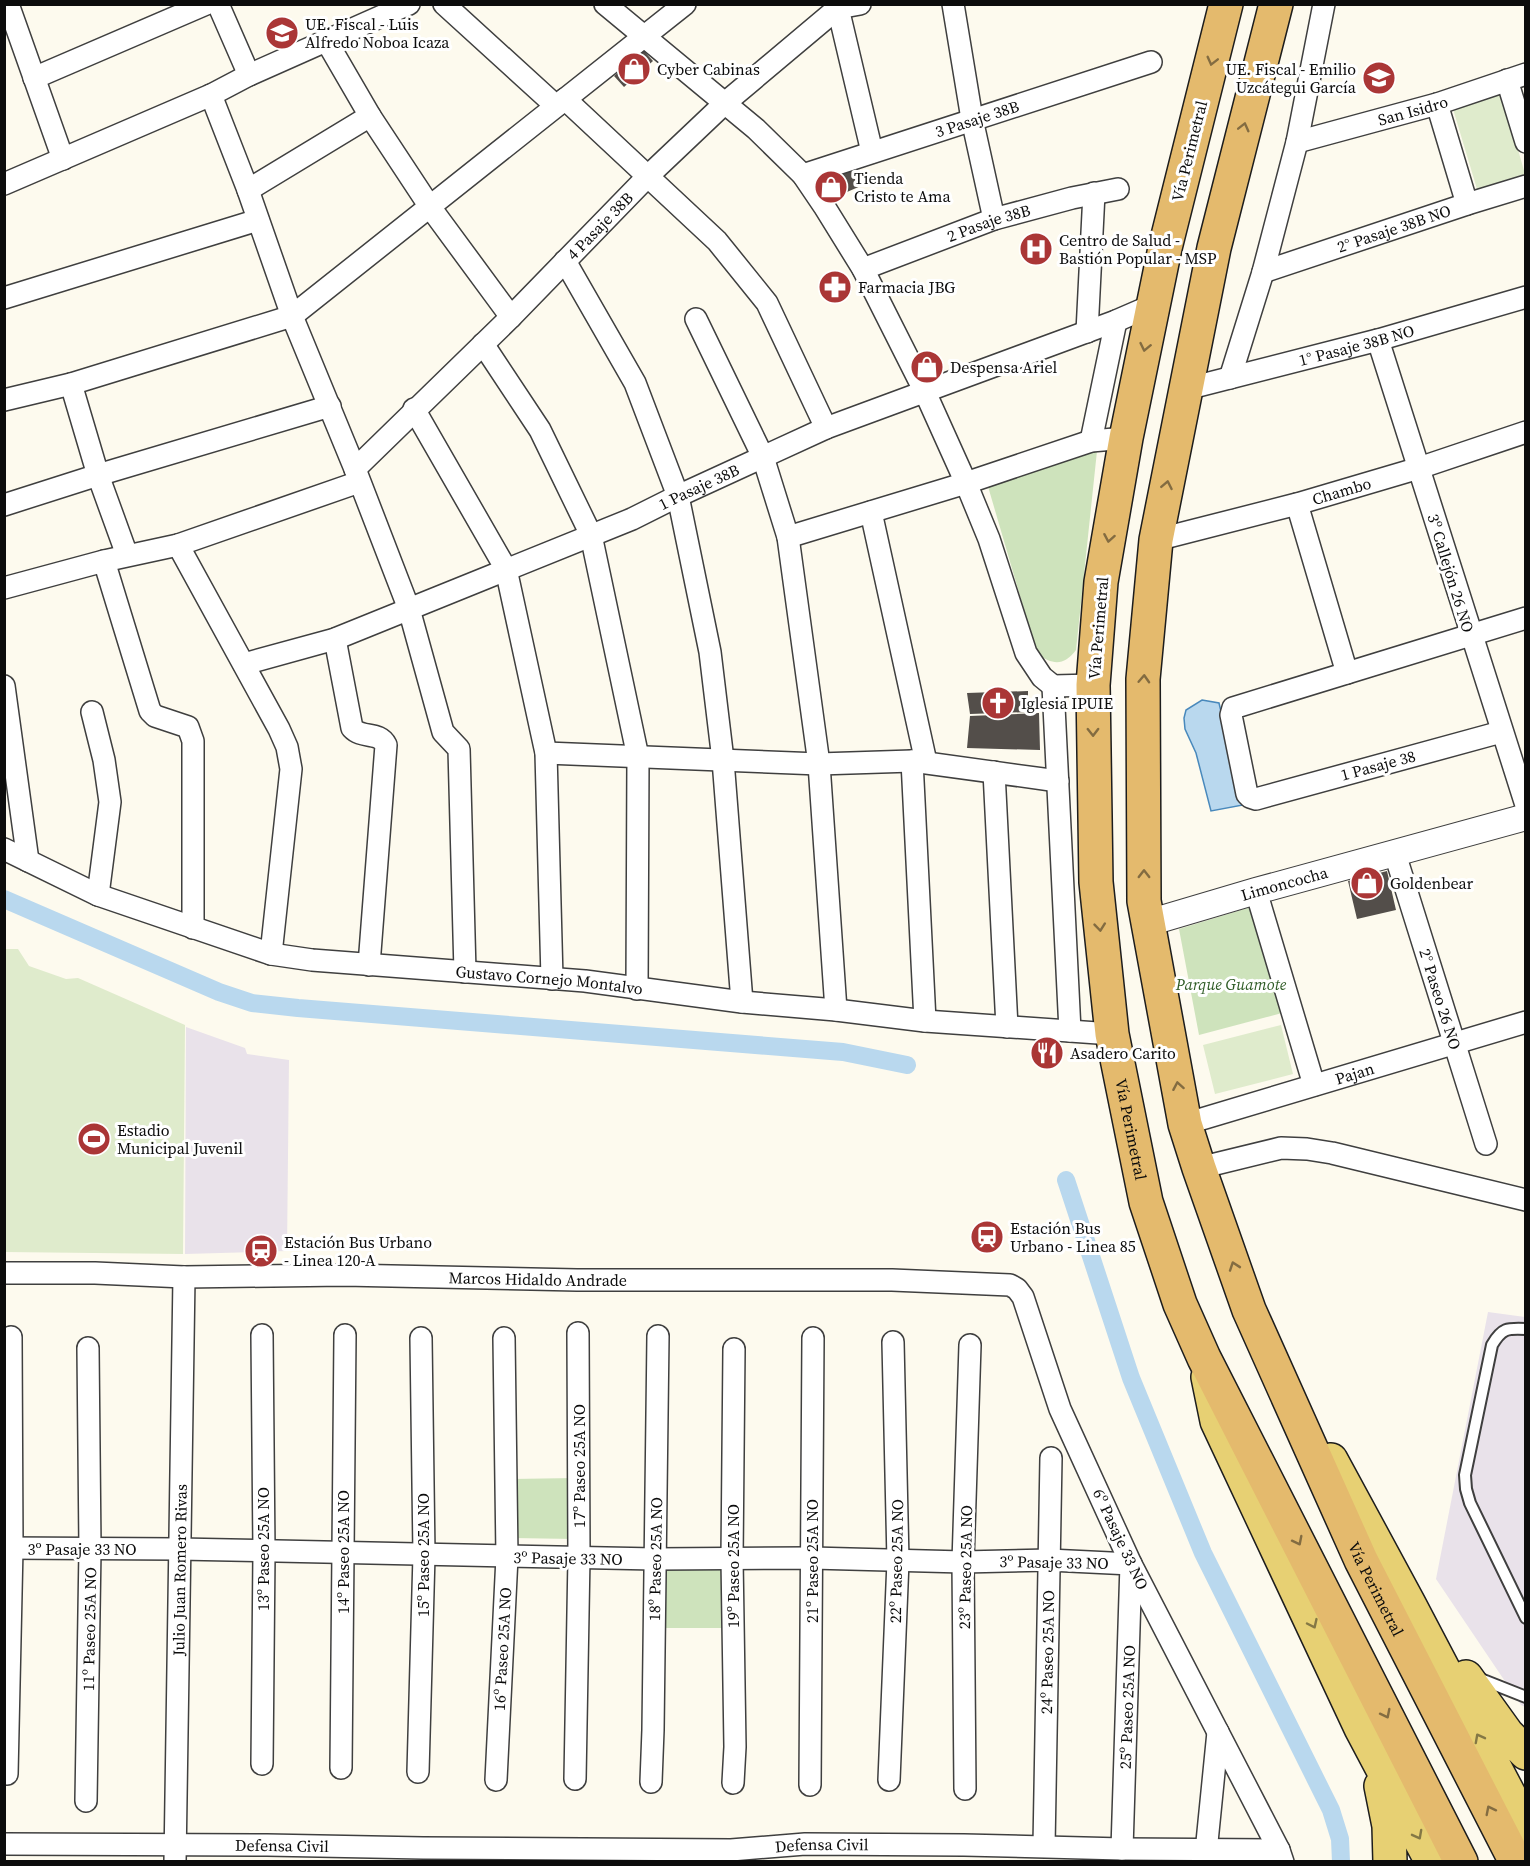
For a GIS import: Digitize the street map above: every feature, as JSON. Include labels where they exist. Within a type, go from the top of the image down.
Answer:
[{"type":"highway","name":"Vía Perimetral","points":[[1226,4],[1165,248],[1126,438],[1101,582],[1092,685],[1096,882],[1112,1034],[1146,1202],[1180,1304],[1204,1358],[1461,1862]]},
{"type":"highway","name":"Vía Perimetral","points":[[1276,4],[1214,248],[1155,540],[1143,679],[1144,901],[1185,1124],[1249,1310],[1361,1560],[1516,1862]]},
{"type":"main road","name":"Vía Perimetral","points":[[1249,1310],[1276,1342],[1334,1467],[1526,1827]]},
{"type":"main road","name":"Vía Perimetral","points":[[1204,1358],[1217,1421],[1362,1728],[1432,1862]]},
{"type":"main road","points":[[1409,1604],[1507,1734],[1526,1753]]},
{"type":"main road","points":[[1362,1728],[1383,1793],[1389,1826],[1390,1862]]},
{"type":"street","points":[[8,4],[63,159]]},
{"type":"street","points":[[34,78],[206,4]]},
{"type":"street","points":[[218,4],[249,75]]},
{"type":"street","points":[[4,183],[211,95],[249,75],[409,4]]},
{"type":"street","points":[[444,4],[648,176],[717,241],[767,303],[826,428]]},
{"type":"street","points":[[605,4],[756,129],[802,175],[863,269],[925,392],[989,539],[1026,653],[1042,677],[1053,686],[1092,685]]},
{"type":"street","points":[[4,400],[71,384],[292,316],[684,4]]},
{"type":"street","name":"4 Pasaje 38B","points":[[4,588],[127,555],[178,545],[357,475],[414,409],[512,317],[648,176],[725,103],[838,6],[860,4]]},
{"type":"street","points":[[952,4],[972,119],[994,219]]},
{"type":"street","points":[[1230,378],[1263,272],[1297,142],[1324,4]]},
{"type":"street","points":[[838,6],[872,152]]},
{"type":"street","points":[[327,42],[370,116],[430,207],[512,317]]},
{"type":"street","name":"3 Pasaje 38B","points":[[802,175],[1150,62]]},
{"type":"street","points":[[1516,77],[1526,141]]},
{"type":"street","name":"San Isidro","points":[[1297,142],[1437,104],[1516,77]]},
{"type":"street","points":[[211,95],[248,190],[292,316],[330,406],[409,609],[443,732],[459,749],[465,972]]},
{"type":"street","points":[[1437,104],[1467,204]]},
{"type":"street","points":[[248,190],[370,116]]},
{"type":"street","name":"2° Pasaje 38B NO","points":[[1263,272],[1526,186]]},
{"type":"street","name":"2 Pasaje 38B","points":[[863,269],[994,219],[1118,189]]},
{"type":"street","points":[[1087,332],[1094,193]]},
{"type":"street","points":[[4,298],[258,220]]},
{"type":"street","points":[[565,261],[635,383],[678,496],[710,652],[723,760],[742,1002]]},
{"type":"street","name":"1° Pasaje 38B NO","points":[[1186,389],[1378,340],[1526,297]]},
{"type":"street","name":"1 Pasaje 38B","points":[[244,664],[335,639],[632,519],[826,428],[1087,332],[1153,305]]},
{"type":"street","points":[[696,319],[763,457],[788,537],[819,764],[836,1010]]},
{"type":"street","points":[[1091,441],[1116,321]]},
{"type":"street","name":"3º Callejón 26 NO","points":[[1378,340],[1470,636],[1526,805]]},
{"type":"street","points":[[483,344],[540,430],[591,535],[638,757],[637,989]]},
{"type":"street","points":[[71,384],[98,475],[127,555]]},
{"type":"street","points":[[4,505],[330,406]]},
{"type":"street","points":[[414,409],[506,569],[546,753],[552,979]]},
{"type":"street","name":"Chambo","points":[[1155,540],[1297,504],[1419,468],[1526,432]]},
{"type":"street","points":[[788,537],[966,483],[1091,441],[1126,438]]},
{"type":"street","points":[[1297,504],[1347,673],[1526,618]]},
{"type":"street","points":[[871,512],[919,762],[925,1021]]},
{"type":"street","points":[[178,545],[287,747],[291,769],[271,954]]},
{"type":"street","points":[[104,561],[150,711],[155,716],[188,728],[192,734],[193,928]]},
{"type":"street","points":[[335,639],[352,728],[358,734],[380,737],[386,745],[369,965]]},
{"type":"street","name":"1 Pasaje 38","points":[[1347,673],[1233,708],[1231,715],[1247,794],[1250,797],[1256,799],[1501,732]]},
{"type":"street","points":[[4,686],[28,861]]},
{"type":"street","points":[[1053,686],[1070,1031]]},
{"type":"street","points":[[92,712],[104,759],[110,802],[98,895]]},
{"type":"street","points":[[546,753],[819,764],[919,762],[1058,781]]},
{"type":"street","points":[[994,772],[1007,1027]]},
{"type":"street","name":"Limoncocha","points":[[1148,923],[1526,817]]},
{"type":"street","name":"Gustavo Cornejo Montalvo","points":[[4,849],[98,895],[271,954],[369,965],[585,981],[742,1002],[925,1021],[1112,1034]]},
{"type":"street","name":"2° Paseo 26 NO","points":[[1395,854],[1486,1144]]},
{"type":"street","points":[[1256,891],[1314,1085]]},
{"type":"street","name":"Pajan","points":[[1185,1124],[1526,1022]]},
{"type":"street","points":[[1199,1168],[1281,1148],[1307,1149],[1526,1200]]},
{"type":"street","name":"Marcos Hidaldo Andrade","points":[[4,1273],[184,1276],[344,1275],[577,1280],[892,1280]]},
{"type":"street","name":"Julio Juan Romero Rivas","points":[[175,1853],[184,1276]]},
{"type":"street","name":"6º Pasaje 33 NO","points":[[892,1280],[1010,1285],[1017,1289],[1023,1297],[1060,1409],[1131,1564],[1281,1856]]},
{"type":"street","name":"17º Paseo 25A NO","points":[[575,1779],[579,1557],[578,1333]]},
{"type":"street","name":"13º Paseo 25A NO","points":[[262,1335],[264,1552],[262,1764]]},
{"type":"street","name":"14º Paseo 25A NO","points":[[341,1768],[345,1335]]},
{"type":"street","name":"18º Paseo 25A NO","points":[[651,1782],[658,1336]]},
{"type":"street","points":[[7,1774],[11,1337]]},
{"type":"street","name":"15º Paseo 25A NO","points":[[418,1772],[424,1555],[420,1338]]},
{"type":"street","name":"16º Paseo 25A NO","points":[[496,1780],[507,1557],[504,1338]]},
{"type":"street","name":"21º Paseo 25A NO","points":[[810,1785],[813,1338]]},
{"type":"street","name":"22º Paseo 25A NO","points":[[889,1780],[898,1561],[893,1342]]},
{"type":"street","name":"23º Paseo 25A NO","points":[[965,1789],[963,1562],[970,1345]]},
{"type":"street","name":"11º Paseo 25A NO","points":[[86,1802],[90,1549],[88,1348]]},
{"type":"street","name":"19º Paseo 25A NO","points":[[733,1783],[735,1747],[732,1559],[734,1349]]},
{"type":"street","name":"24º Paseo 25A NO","points":[[1044,1846],[1051,1458]]},
{"type":"street","name":"3º Pasaje 33 NO","points":[[8,1548],[179,1549],[655,1559],[812,1558],[963,1562],[1049,1560],[1131,1564]]},
{"type":"street","name":"25º Paseo 25A NO","points":[[1122,1849],[1131,1564]]},
{"type":"street","points":[[1206,1856],[1218,1731]]},
{"type":"street","name":"Defensa Civil","points":[[4,1845],[175,1853],[731,1850],[805,1844],[1044,1846],[1122,1849],[1206,1856],[1281,1856]]},
{"type":"lane","points":[[1526,1329],[1507,1329],[1498,1334],[1492,1345],[1465,1475],[1470,1503],[1526,1618]]},
{"type":"lane","points":[[1462,1672],[1526,1697]]},
{"type":"shaded area","points":[[186,1027],[245,1048],[247,1054],[289,1060],[287,1251],[185,1254]]},
{"type":"shaded area","points":[[1488,1312],[1525,1317],[1525,1707],[1521,1705],[1436,1579]]},
{"type":"green space","points":[[1502,94],[1525,174],[1477,189],[1453,109]]},
{"type":"green space","points":[[1097,451],[1076,650],[1067,659],[1053,662],[1037,654],[987,483]]},
{"type":"green space","name":"Parque Guamote","points":[[1251,907],[1282,1013],[1199,1035],[1179,929]]},
{"type":"green space","name":"Estadio Municipal Juvenil","points":[[4,949],[18,949],[29,966],[66,979],[78,978],[185,1025],[183,1254],[5,1252]]},
{"type":"green space","points":[[1281,1025],[1293,1074],[1215,1094],[1203,1045]]},
{"type":"green space","points":[[575,1478],[574,1539],[513,1538],[512,1479]]},
{"type":"green space","points":[[663,1562],[728,1563],[727,1628],[664,1628]]},
{"type":"water","points":[[1202,700],[1219,703],[1243,805],[1211,811],[1196,753],[1185,729],[1184,718],[1186,710]]},
{"type":"building","name":"Cyber Cabinas","points":[[643,50],[653,61],[624,87],[614,76]]},
{"type":"building","points":[[855,165],[863,185],[831,199],[822,179]]},
{"type":"building","name":"Farmacia JBG","points":[[844,273],[852,290],[827,301],[819,285]]},
{"type":"building","name":"Despensa Ariel","points":[[930,359],[935,371],[925,375],[920,363]]},
{"type":"building","name":"Iglesia IPUIE","points":[[1028,691],[1028,712],[970,714],[967,693]]},
{"type":"building","points":[[1039,713],[1040,750],[967,748],[970,716]]},
{"type":"building","points":[[1387,871],[1396,910],[1357,919],[1348,881]]},
{"type":"building","name":"Asadero Carito","points":[[1040,1045],[1057,1048],[1054,1060],[1038,1057]]},
{"type":"waterway","points":[[4,899],[219,992],[252,1003],[843,1052],[907,1065]]},
{"type":"waterway","points":[[1066,1180],[1131,1378],[1203,1553],[1331,1810],[1340,1839],[1341,1862]]},
{"type":"place","name":"UE. Fiscal - Luis Alfredo Noboa Icaza","points":[[282,33]]},
{"type":"place","name":"Cyber Cabinas","points":[[634,69]]},
{"type":"place","name":"UE. Fiscal - Emilio Uzcátegui García","points":[[1379,78]]},
{"type":"place","name":"Tienda Cristo te Ama","points":[[831,187]]},
{"type":"place","name":"Centro de Salud - Bastión Popular - MSP","points":[[1036,249]]},
{"type":"place","name":"Farmacia JBG","points":[[835,287]]},
{"type":"place","name":"Despensa Ariel","points":[[927,367]]},
{"type":"place","name":"Iglesia IPUIE","points":[[998,703]]},
{"type":"place","name":"Goldenbear","points":[[1367,883]]},
{"type":"place","name":"Asadero Carito","points":[[1047,1053]]},
{"type":"place","name":"Estadio Municipal Juvenil","points":[[94,1139]]},
{"type":"place","name":"Estación Bus Urbano - Linea 85","points":[[987,1237]]},
{"type":"place","name":"Estación Bus Urbano - Linea 120-A","points":[[261,1251]]}]
